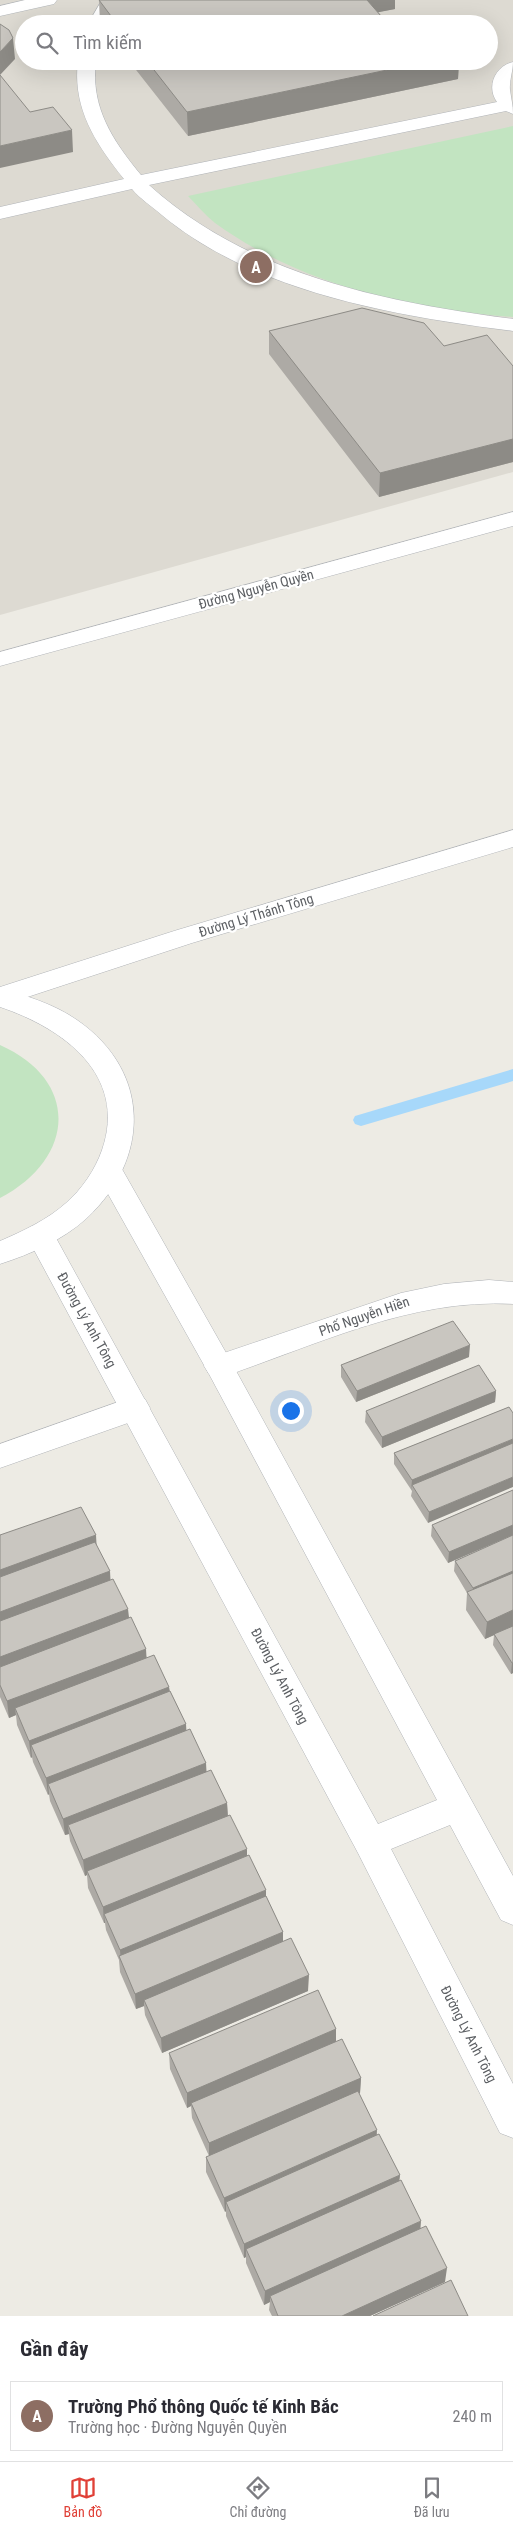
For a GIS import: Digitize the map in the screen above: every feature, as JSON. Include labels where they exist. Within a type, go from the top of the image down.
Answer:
[{"type":"street","points":[[0,11],[48,0]]},
{"type":"street","points":[[102,15],[111,0]]},
{"type":"street","points":[[0,213],[135,182],[511,107],[500,92],[500,85],[501,78],[513,67]]},
{"type":"street","points":[[87,70],[87,90],[92,113],[101,136],[116,159],[135,182],[164,208],[200,233],[242,256],[289,276],[341,294],[396,308],[456,319],[513,325]]},
{"type":"street","name":"Đường Nguyễn Quyền","points":[[0,658],[513,519]]},
{"type":"street","name":"Đường Lý Thánh Tông","points":[[0,997],[183,937],[513,838]]},
{"type":"street","points":[[0,997],[29,1005],[67,1025],[88,1042],[104,1062],[115,1084],[121,1120],[118,1145],[108,1169],[84,1203],[60,1223],[40,1235],[0,1253]]},
{"type":"street","points":[[108,1169],[219,1366],[513,1909]]},
{"type":"street","name":"Đường Lý Anh Tông","points":[[40,1235],[370,1842],[513,2121]]},
{"type":"street","name":"Phố Nguyễn Hiền","points":[[219,1366],[414,1299],[450,1294],[513,1293]]},
{"type":"street","points":[[0,1456],[135,1408]]},
{"type":"street","points":[[370,1842],[457,1807]]},
{"type":"shaded area","points":[[0,0],[513,0],[513,472],[0,615]]},
{"type":"green space","points":[[513,126],[513,317],[435,308],[357,290],[320,278],[283,263],[248,245],[215,223],[188,196]]},
{"type":"green space","points":[[0,1045],[26,1060],[45,1079],[55,1099],[58,1120],[54,1142],[43,1163],[25,1182],[0,1198]]},
{"type":"building","points":[[99,0],[367,0],[380,15],[110,15]]},
{"type":"building","points":[[0,24],[9,30],[13,38],[0,52]]},
{"type":"building","points":[[154,70],[387,70],[187,112]]},
{"type":"building","points":[[0,75],[30,112],[53,107],[72,130],[0,146]]},
{"type":"building","points":[[362,308],[424,323],[444,346],[487,335],[513,366],[513,439],[380,473],[269,331]]},
{"type":"building","points":[[453,1321],[470,1345],[357,1391],[341,1365]]},
{"type":"building","points":[[479,1365],[496,1391],[382,1437],[366,1411]]},
{"type":"building","points":[[509,1407],[513,1413],[513,1439],[412,1480],[394,1453]]},
{"type":"building","points":[[513,1443],[513,1477],[429,1512],[412,1485]]},
{"type":"building","points":[[513,1490],[513,1525],[449,1552],[432,1525]]},
{"type":"building","points":[[81,1507],[96,1535],[0,1570],[0,1535]]},
{"type":"building","points":[[513,1535],[513,1571],[473,1588],[455,1561]]},
{"type":"building","points":[[95,1542],[110,1571],[0,1612],[0,1577]]},
{"type":"building","points":[[513,1573],[513,1610],[487,1622],[467,1592]]},
{"type":"building","points":[[113,1579],[128,1609],[0,1657],[0,1621]]},
{"type":"building","points":[[131,1617],[146,1649],[7,1701],[0,1685],[0,1667]]},
{"type":"building","points":[[513,1626],[513,1663],[512,1663],[494,1634]]},
{"type":"building","points":[[154,1655],[169,1687],[29,1741],[15,1708]]},
{"type":"building","points":[[170,1691],[186,1724],[46,1778],[31,1745]]},
{"type":"building","points":[[190,1729],[206,1763],[63,1819],[48,1784]]},
{"type":"building","points":[[211,1770],[227,1803],[83,1860],[68,1825]]},
{"type":"building","points":[[230,1815],[247,1849],[103,1907],[87,1871]]},
{"type":"building","points":[[249,1855],[266,1890],[120,1950],[104,1914]]},
{"type":"building","points":[[266,1896],[283,1932],[135,1994],[119,1956]]},
{"type":"building","points":[[291,1938],[309,1975],[161,2038],[144,2000]]},
{"type":"building","points":[[318,1990],[336,2029],[187,2093],[169,2053]]},
{"type":"building","points":[[342,2039],[361,2078],[209,2143],[191,2103]]},
{"type":"building","points":[[358,2091],[377,2130],[224,2198],[206,2157]]},
{"type":"building","points":[[379,2134],[400,2175],[244,2244],[226,2202]]},
{"type":"building","points":[[401,2180],[421,2221],[265,2291],[246,2249]]},
{"type":"building","points":[[426,2226],[447,2268],[342,2316],[278,2316],[270,2296]]},
{"type":"building","points":[[451,2280],[468,2316],[373,2316]]},
{"type":"waterway","points":[[361,1120],[513,1075]]},
{"type":"place","name":"Trường Phổ thông Quốc tế Kinh Bắc","points":[[256,267]]}]
